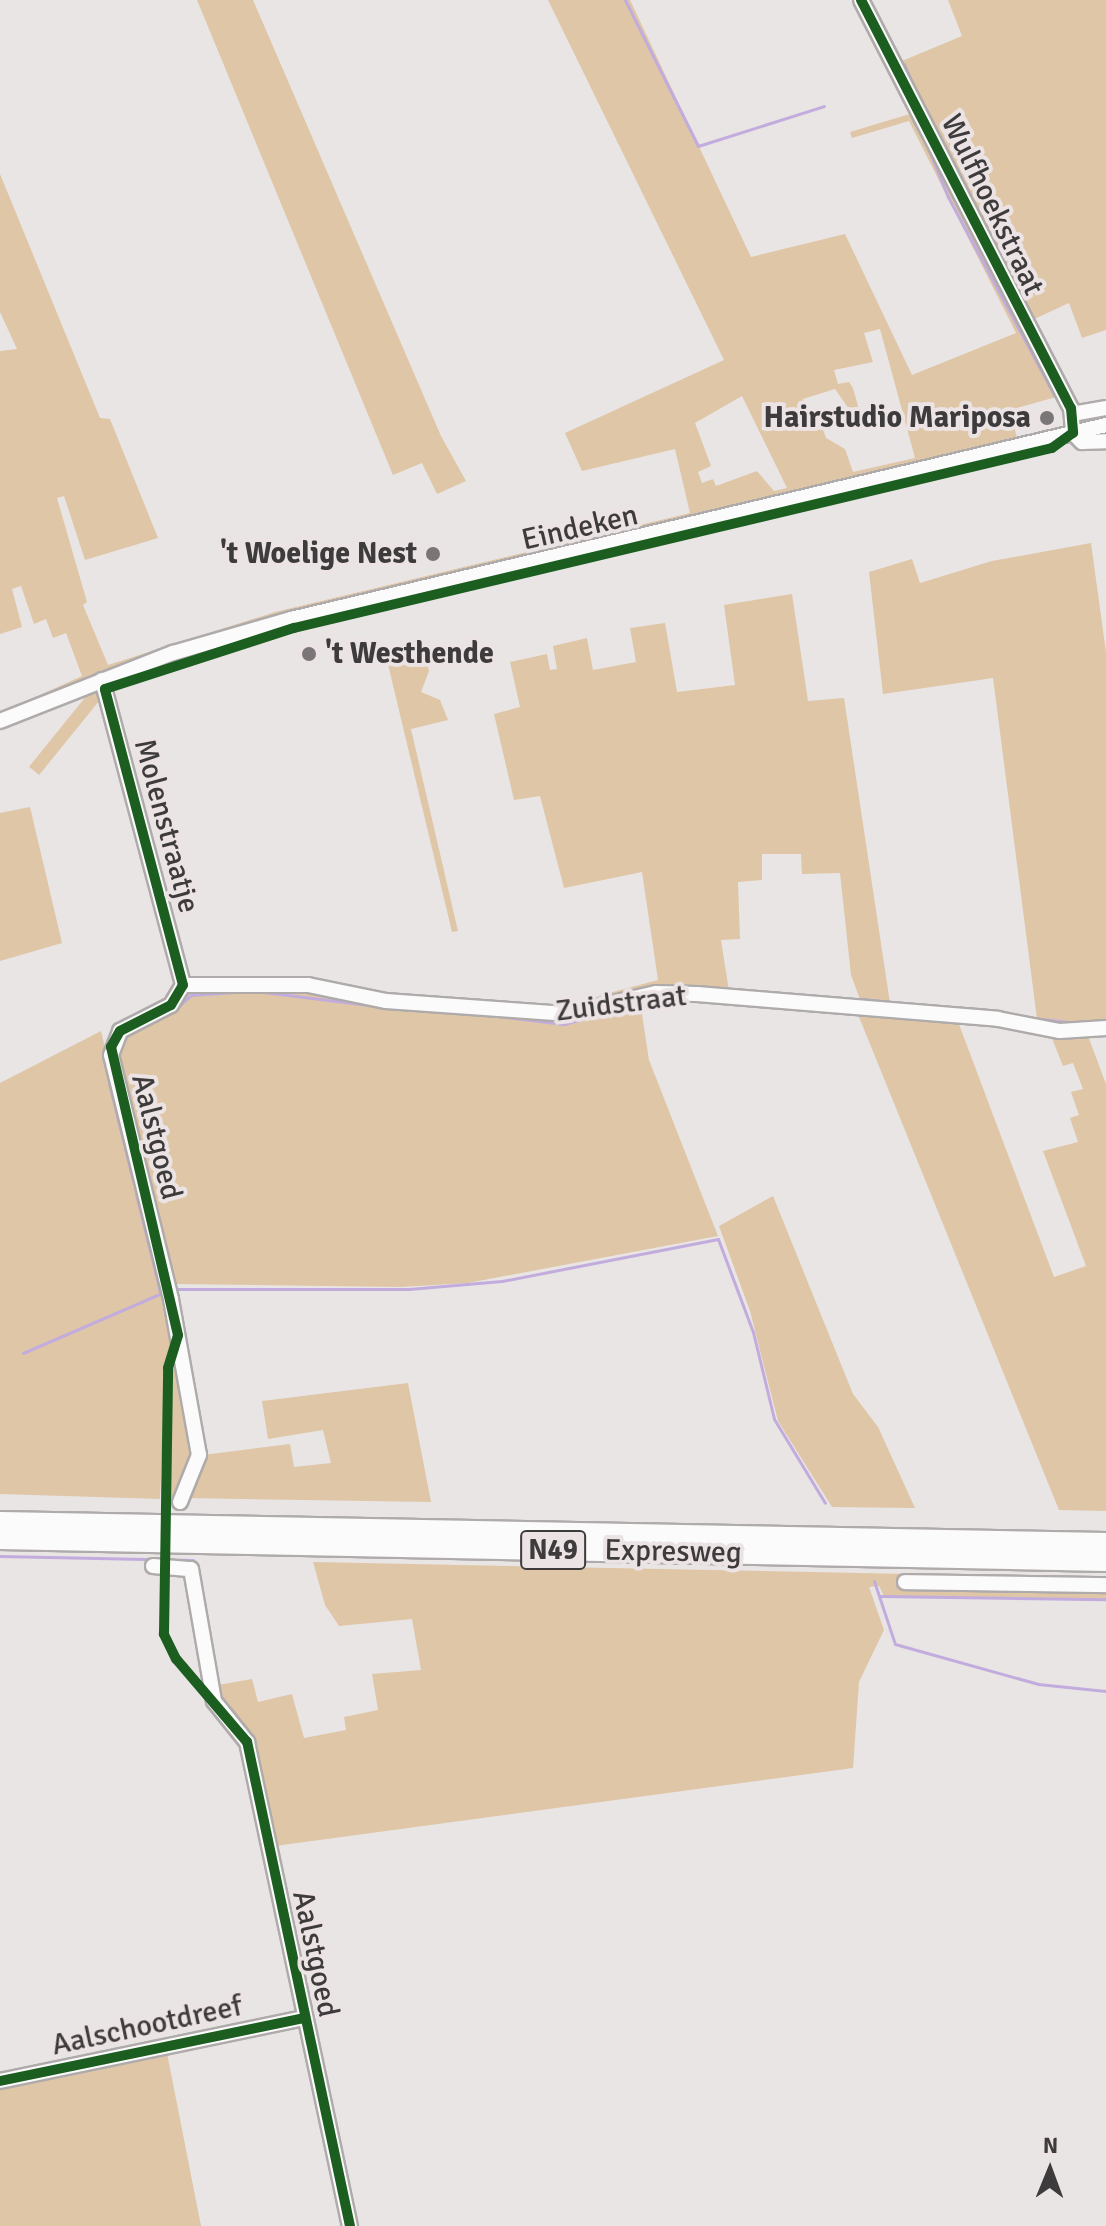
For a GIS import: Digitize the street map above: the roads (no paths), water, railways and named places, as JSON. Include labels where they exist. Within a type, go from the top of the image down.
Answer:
[{"type":"highway","name":"Expresweg","points":[[0,1522],[1106,1543]]},
{"type":"highway","name":"Expresweg","points":[[0,1539],[1106,1561]]},
{"type":"street","name":"Wulfhoekstraat","points":[[861,0],[1072,414],[1073,433]]},
{"type":"street","points":[[1072,414],[1106,408]]},
{"type":"street","name":"Eindeken","points":[[0,721],[102,680],[291,619],[1106,425]]},
{"type":"street","points":[[1073,433],[1082,442],[1106,441]]},
{"type":"street","name":"Molenstraatje","points":[[102,680],[183,985]]},
{"type":"street","name":"Zuidstraat","points":[[183,985],[308,985],[386,1001],[551,1013],[656,993],[697,994],[998,1019],[1060,1031],[1106,1028]]},
{"type":"street","name":"Aalstgoed","points":[[180,1502],[199,1455],[170,1294],[111,1047],[120,1031],[171,1005],[183,985]]},
{"type":"street","name":"Aalstgoed","points":[[153,1566],[188,1566],[199,1609],[214,1701],[247,1742],[350,2226]]},
{"type":"street","points":[[905,1582],[1106,1585]]},
{"type":"street","name":"Aalschootdreef","points":[[0,2081],[304,2018]]},
{"type":"waterway","points":[[625,0],[698,146],[824,106]]},
{"type":"waterway","points":[[904,64],[915,90]]},
{"type":"waterway","points":[[921,131],[948,197],[1054,395]]},
{"type":"waterway","points":[[179,1006],[191,995],[235,992]]},
{"type":"waterway","points":[[263,992],[401,1009]]},
{"type":"waterway","points":[[863,999],[1078,1023]]},
{"type":"waterway","points":[[497,1016],[564,1024],[618,1009]]},
{"type":"waterway","points":[[109,1083],[133,1181]]},
{"type":"waterway","points":[[136,1194],[160,1292]]},
{"type":"waterway","points":[[173,1289],[409,1289],[502,1281],[718,1239],[753,1332],[774,1419],[825,1503]]},
{"type":"waterway","points":[[23,1353],[166,1291]]},
{"type":"waterway","points":[[0,1556],[193,1560]]},
{"type":"waterway","points":[[874,1581],[895,1644],[1038,1684],[1106,1691]]},
{"type":"waterway","points":[[881,1596],[1106,1599]]},
{"type":"place","name":"Hairstudio Mariposa","points":[[1047,418]]},
{"type":"place","name":"'t Woelige Nest","points":[[433,554]]},
{"type":"place","name":"'t Westhende","points":[[309,654]]}]
